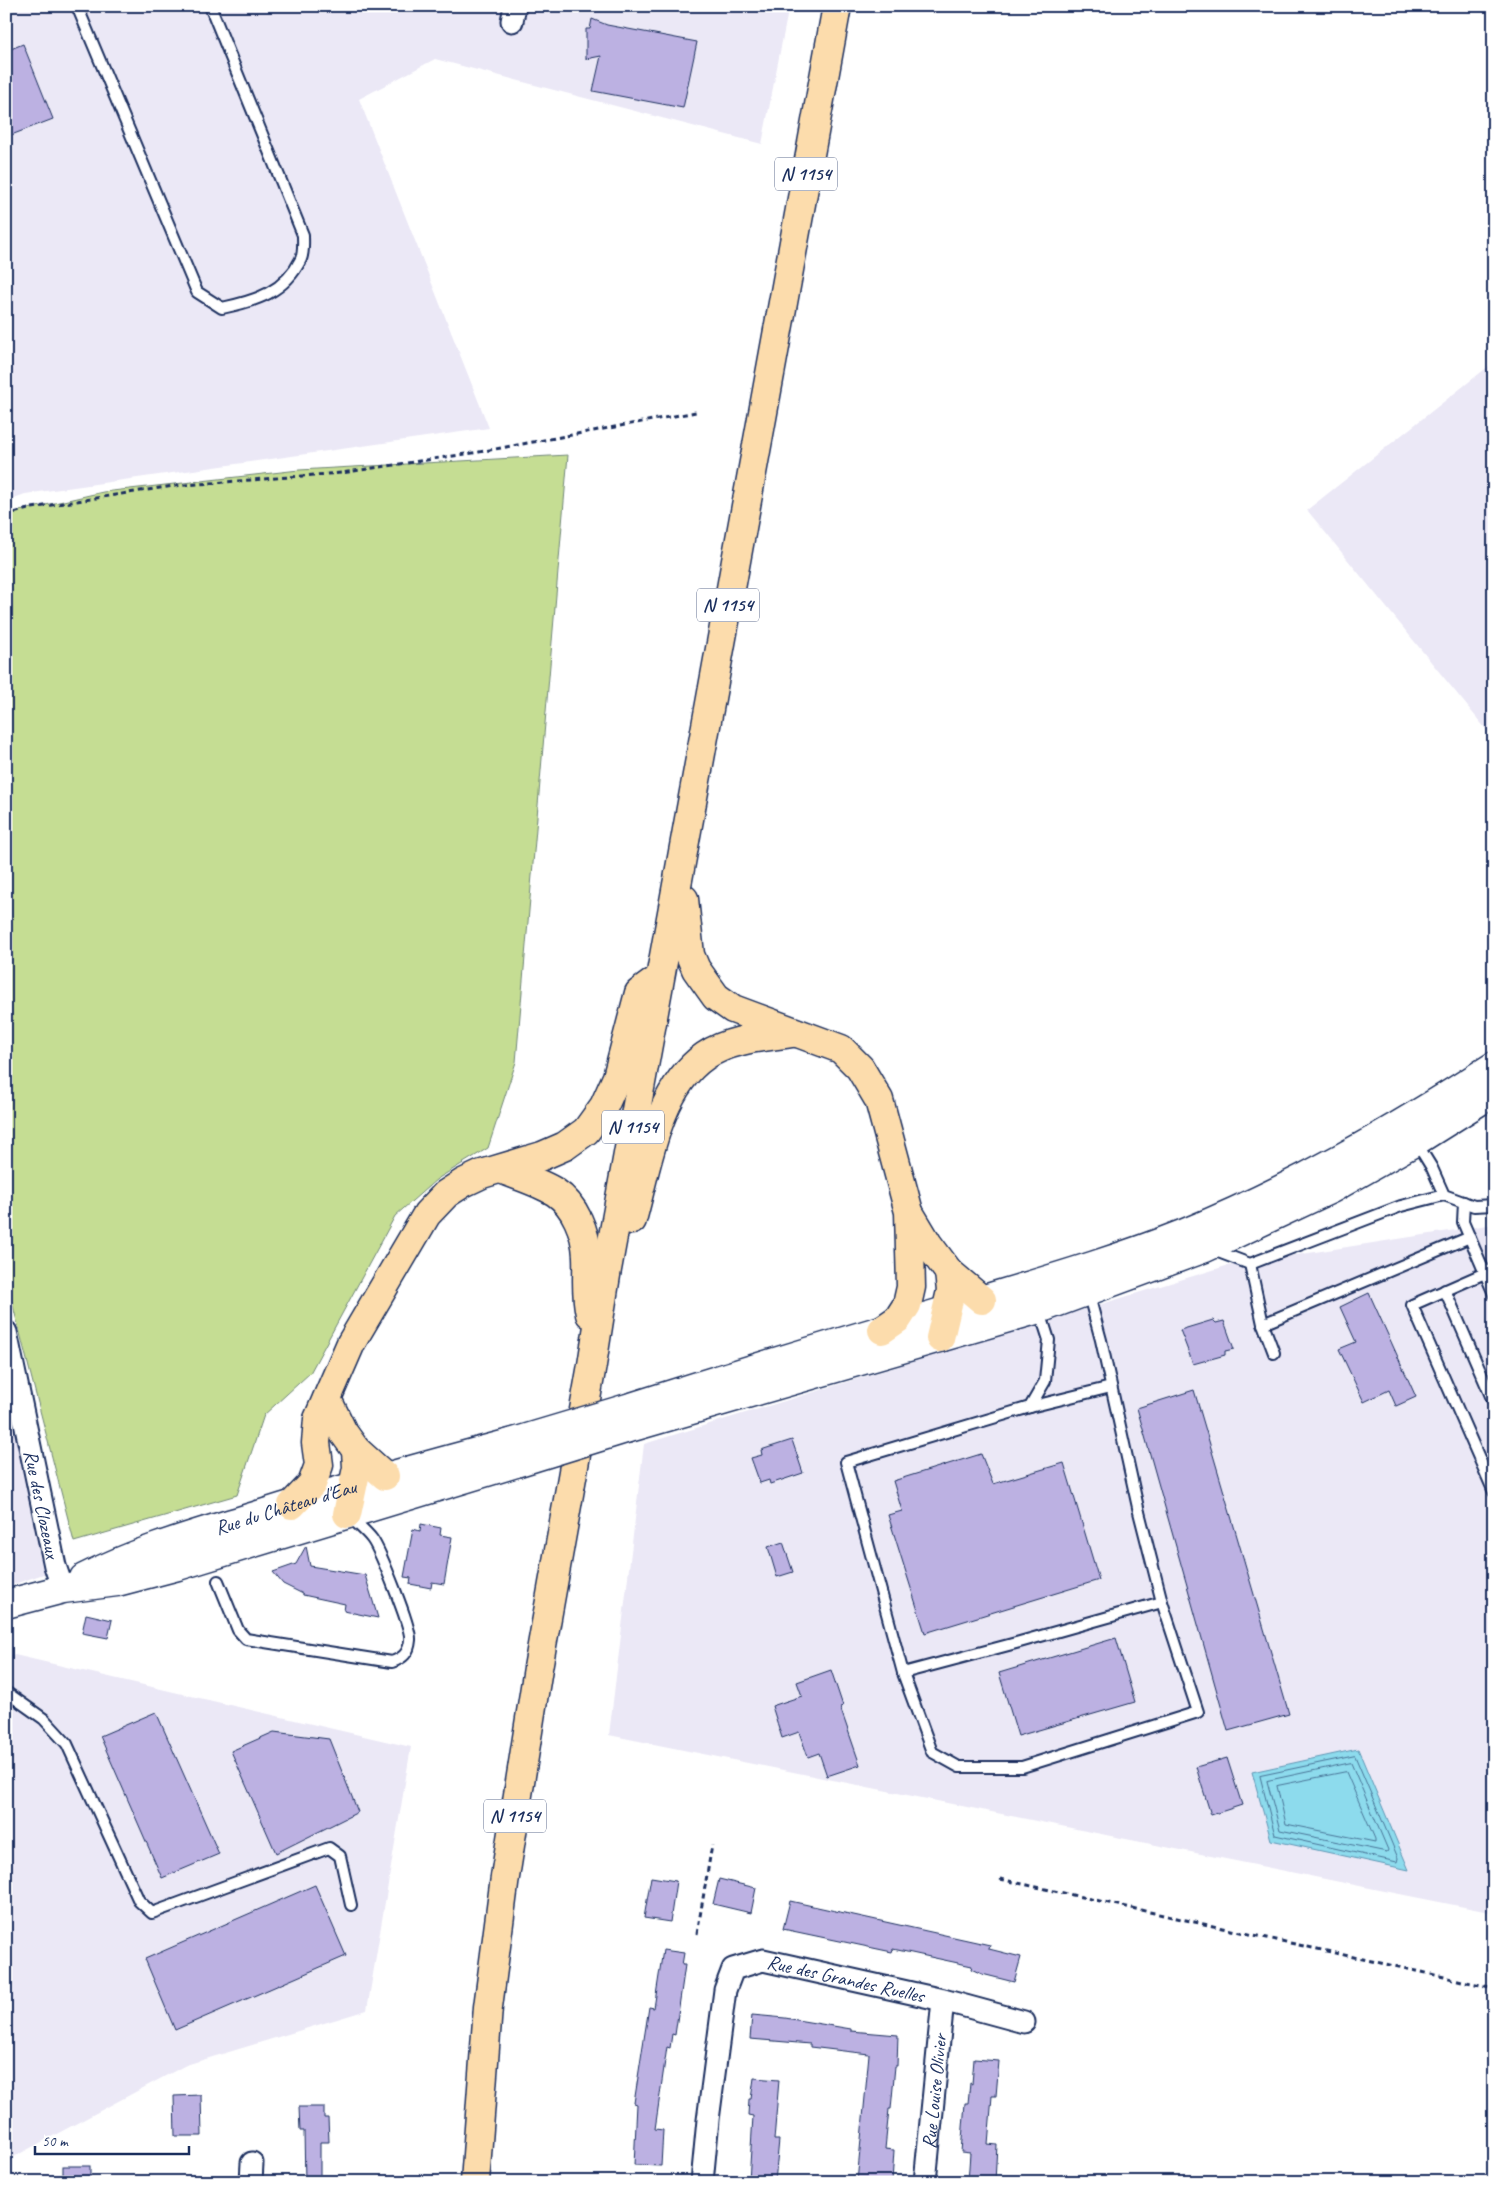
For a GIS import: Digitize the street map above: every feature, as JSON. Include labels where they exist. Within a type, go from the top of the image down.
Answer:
[{"type":"main road","name":"N 1154","points":[[475,2182],[488,2007],[538,1668],[606,1275],[837,6]]},
{"type":"main road","points":[[681,868],[690,955],[696,969],[716,997],[733,1009],[842,1049],[860,1068],[879,1100],[909,1212],[911,1287],[907,1305],[898,1319],[882,1330]]},
{"type":"main road","points":[[292,1505],[303,1496],[312,1484],[319,1465],[316,1443],[318,1419],[351,1343],[427,1214],[446,1194],[463,1183],[482,1174],[542,1156],[565,1146],[586,1131],[604,1106],[617,1077],[639,993],[660,979]]},
{"type":"main road","points":[[606,1275],[628,1236],[661,1114],[677,1082],[705,1055],[728,1046],[758,1038],[797,1033]]},
{"type":"main road","points":[[630,1418],[882,1330],[1039,1309],[1205,1248],[1331,1189],[1417,1128],[1494,1066]]},
{"type":"main road","points":[[515,1452],[936,1322],[982,1300],[1056,1278],[1185,1233],[1254,1203],[1319,1171],[1389,1132],[1417,1128],[1494,1092]]},
{"type":"main road","points":[[501,1169],[555,1192],[573,1210],[582,1228],[587,1255],[585,1294],[596,1340]]},
{"type":"main road","points":[[909,1212],[928,1244],[949,1272],[982,1300]]},
{"type":"main road","points":[[936,1322],[951,1291],[949,1272]]},
{"type":"main road","points":[[911,1287],[918,1309],[936,1322]]},
{"type":"main road","points":[[327,1398],[343,1432],[356,1450],[385,1476]]},
{"type":"main road","points":[[347,1514],[342,1489],[356,1450]]},
{"type":"main road","name":"Rue du Château d'Eau","points":[[63,1589],[114,1563],[156,1547],[342,1489],[385,1476],[515,1452]]},
{"type":"main road","name":"Rue du Château d'Eau","points":[[6,1604],[63,1589],[126,1579],[347,1514],[515,1452]]},
{"type":"main road","points":[[319,1465],[342,1489]]},
{"type":"street","name":"Rue des Clozeaux","points":[[6,1332],[55,1566],[63,1589]]},
{"type":"street","name":"Rue des Grandes Ruelles","points":[[702,2182],[724,1990],[733,1969],[763,1960],[943,2000],[1024,2022]]},
{"type":"street","name":"Rue Louise Olivier","points":[[925,2182],[943,2000]]},
{"type":"lane","points":[[77,6],[197,292],[222,308],[248,303],[283,286],[302,257],[303,235],[210,6]]},
{"type":"lane","points":[[1417,1128],[1444,1195]]},
{"type":"lane","points":[[1205,1248],[1250,1264],[1401,1206],[1444,1195],[1474,1206],[1494,1205]]},
{"type":"lane","points":[[1464,1202],[1463,1222],[1489,1271],[1494,1294]]},
{"type":"lane","points":[[1263,1324],[1470,1237]]},
{"type":"lane","points":[[1250,1264],[1263,1324],[1274,1353]]},
{"type":"lane","points":[[1489,1271],[1412,1305],[1494,1492]]},
{"type":"lane","points":[[1030,1407],[1045,1381],[1049,1340],[1039,1309],[1056,1278],[1088,1292],[1098,1326],[1139,1512],[1162,1602],[1198,1712],[1022,1767],[958,1767],[932,1752],[903,1673],[846,1462],[1030,1407],[1111,1387]]},
{"type":"lane","points":[[1445,1290],[1494,1403]]},
{"type":"lane","points":[[218,1581],[238,1630],[246,1639],[392,1662],[401,1658],[408,1651],[411,1638],[388,1573],[372,1540],[347,1514]]},
{"type":"lane","points":[[903,1673],[1016,1644],[1162,1602]]},
{"type":"lane","points":[[6,1692],[44,1719],[67,1744],[140,1901],[152,1913],[329,1848],[340,1856],[351,1906]]},
{"type":"path","points":[[6,515],[32,508],[173,486],[341,473],[479,452],[696,412]]},
{"type":"path","points":[[697,1934],[712,1845]]},
{"type":"path","points":[[1000,1879],[1494,1988]]},
{"type":"shaded area","points":[[6,6],[789,6],[762,144],[435,59],[359,99],[489,428],[25,494],[6,501]]},
{"type":"shaded area","points":[[1494,362],[1494,739],[1307,510]]},
{"type":"shaded area","points":[[1494,1224],[1494,1913],[609,1735],[644,1444],[1226,1266]]},
{"type":"shaded area","points":[[6,1318],[52,1571],[6,1587]]},
{"type":"shaded area","points":[[6,1653],[411,1747],[367,2010],[186,2065],[6,2161]]},
{"type":"green space","points":[[568,455],[516,1062],[488,1148],[437,1179],[395,1216],[310,1373],[264,1415],[237,1495],[74,1542],[6,1279],[6,514],[103,492],[299,470]]},
{"type":"water","points":[[1358,1749],[1409,1870],[1271,1840],[1252,1772]]},
{"type":"building","points":[[592,19],[607,25],[697,42],[683,108],[593,91],[601,56],[586,59],[586,29],[590,29]]},
{"type":"building","points":[[23,44],[53,119],[6,137],[6,51]]},
{"type":"building","points":[[1369,1293],[1416,1397],[1396,1406],[1389,1390],[1364,1402],[1339,1349],[1356,1342],[1340,1307]]},
{"type":"building","points":[[1213,1320],[1216,1323],[1224,1321],[1234,1349],[1225,1351],[1225,1355],[1193,1364],[1180,1330]]},
{"type":"building","points":[[1194,1390],[1289,1714],[1228,1731],[1137,1408]]},
{"type":"building","points":[[792,1440],[803,1473],[770,1484],[769,1480],[760,1483],[751,1458],[762,1455],[761,1450]]},
{"type":"building","points":[[981,1454],[993,1484],[1064,1463],[1099,1580],[925,1633],[888,1515],[902,1511],[893,1481]]},
{"type":"building","points":[[421,1524],[441,1528],[440,1535],[452,1537],[444,1584],[432,1582],[431,1588],[410,1584],[411,1578],[404,1577],[413,1529],[420,1531]]},
{"type":"building","points":[[783,1542],[793,1572],[777,1577],[768,1547]]},
{"type":"building","points":[[306,1546],[310,1566],[365,1575],[378,1618],[344,1611],[345,1604],[303,1595],[283,1584],[273,1572],[296,1564]]},
{"type":"building","points":[[86,1614],[112,1620],[108,1638],[82,1633]]},
{"type":"building","points":[[1116,1638],[1135,1702],[1018,1736],[999,1673]]},
{"type":"building","points":[[831,1670],[843,1706],[840,1707],[860,1765],[827,1776],[819,1753],[808,1757],[799,1732],[782,1738],[772,1706],[802,1696],[797,1682]]},
{"type":"building","points":[[156,1712],[219,1854],[162,1878],[100,1736]]},
{"type":"building","points":[[274,1732],[329,1739],[358,1812],[276,1853],[231,1751]]},
{"type":"building","points":[[1227,1758],[1242,1805],[1211,1815],[1196,1767]]},
{"type":"building","points":[[651,1877],[676,1881],[670,1922],[644,1918]]},
{"type":"building","points":[[719,1879],[756,1888],[751,1913],[713,1904]]},
{"type":"building","points":[[315,1885],[346,1956],[175,2030],[145,1959]]},
{"type":"building","points":[[790,1901],[990,1945],[989,1949],[1021,1957],[1014,1982],[982,1974],[971,1969],[972,1966],[893,1949],[892,1952],[783,1929]]},
{"type":"building","points":[[663,1950],[684,1953],[682,1965],[685,1965],[675,2035],[672,2034],[670,2048],[667,2047],[655,2129],[663,2130],[661,2166],[634,2165],[637,2104],[634,2103],[649,2007],[654,2008]]},
{"type":"building","points":[[752,2015],[785,2018],[851,2029],[851,2031],[898,2035],[897,2066],[895,2066],[885,2149],[894,2150],[892,2182],[857,2182],[869,2054],[810,2047],[810,2044],[750,2039]]},
{"type":"building","points":[[974,2059],[999,2061],[996,2096],[992,2096],[988,2144],[997,2145],[995,2182],[968,2182],[970,2153],[961,2152],[965,2103],[968,2103],[970,2083],[972,2084]]},
{"type":"building","points":[[754,2078],[779,2080],[774,2140],[779,2140],[775,2182],[749,2181],[753,2116],[748,2115],[749,2099],[751,2099]]},
{"type":"building","points":[[201,2095],[202,2136],[175,2136],[174,2096]]},
{"type":"building","points":[[299,2107],[324,2107],[324,2118],[328,2118],[329,2142],[320,2142],[320,2182],[305,2182],[304,2131],[300,2131]]},
{"type":"building","points":[[63,2166],[90,2166],[90,2182],[63,2182]]}]
